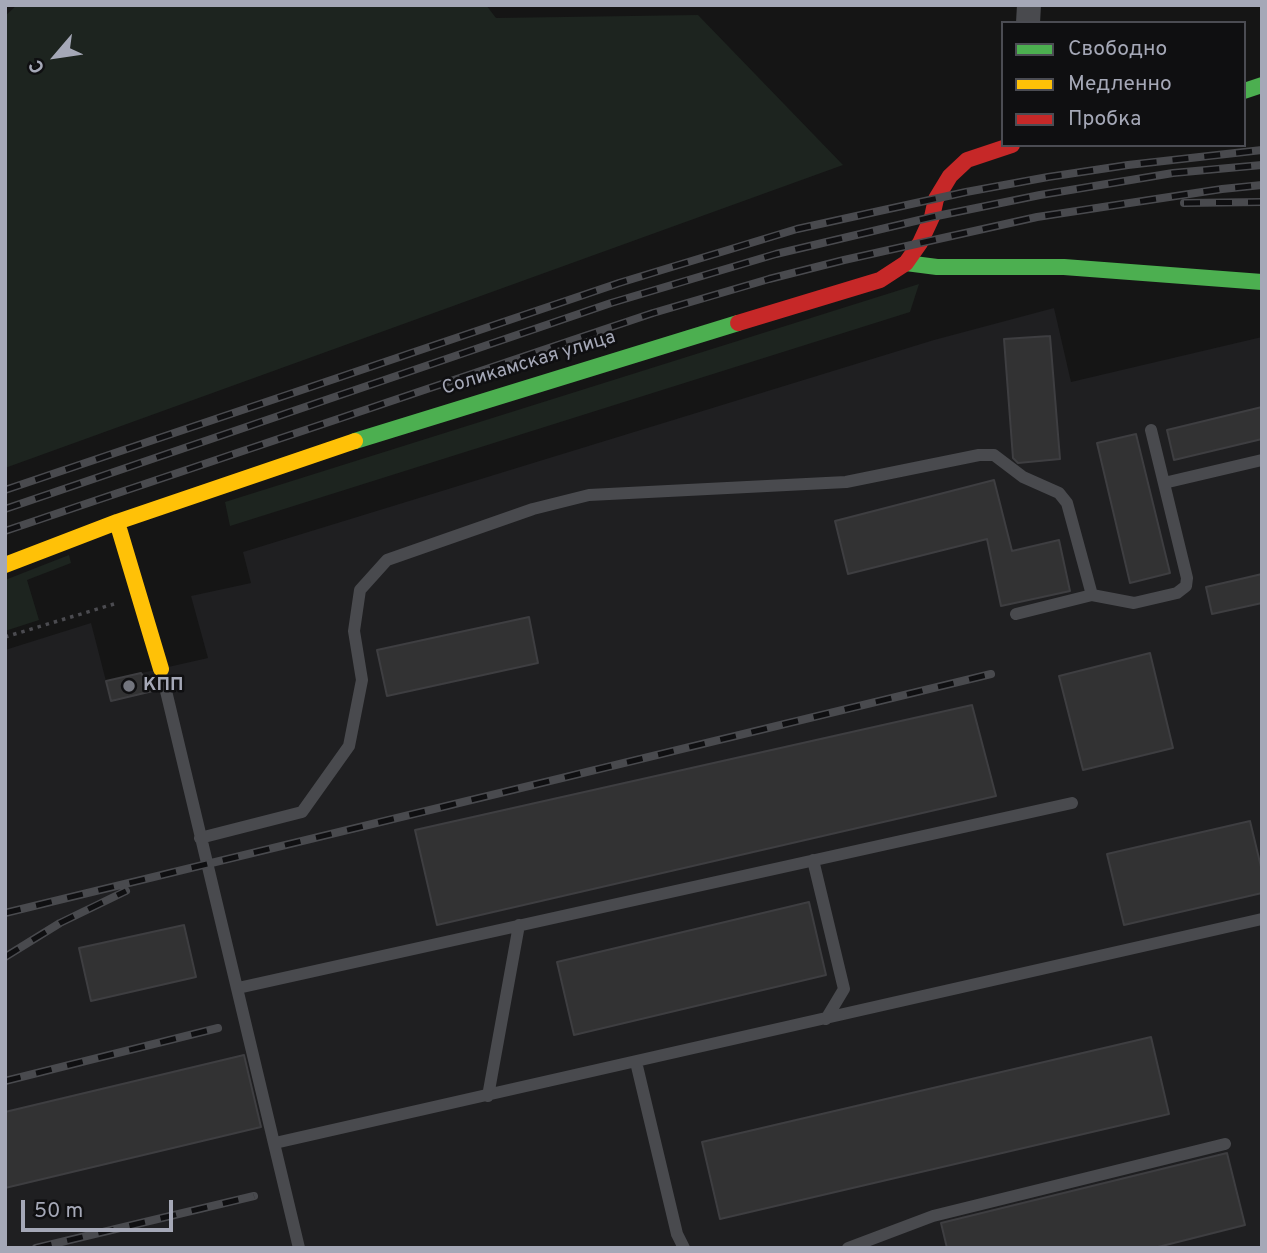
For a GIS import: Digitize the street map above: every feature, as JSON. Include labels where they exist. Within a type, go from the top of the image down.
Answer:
[{"type":"main road","name":"Соликамская улица","points":[[5,565],[117,522],[402,425],[880,280],[906,263],[920,243],[932,217],[936,199],[950,176],[967,160],[1006,147]]},
{"type":"main road","points":[[906,263],[937,267],[1064,267],[1262,282]]},
{"type":"main road","points":[[117,522],[160,669]]},
{"type":"lane","points":[[1016,614],[1092,595],[1134,603],[1177,593],[1186,586],[1187,578],[1152,430]]},
{"type":"lane","points":[[200,838],[302,811],[349,746],[362,680],[354,631],[360,590],[387,560],[533,509],[589,495],[846,482],[979,455],[994,455],[1023,477],[1059,493],[1067,503],[1092,595]]},
{"type":"lane","points":[[1164,483],[1262,460]]},
{"type":"lane","points":[[160,669],[299,1248]]},
{"type":"lane","points":[[238,988],[1072,803]]},
{"type":"lane","points":[[813,860],[844,989],[826,1019]]},
{"type":"lane","points":[[275,1143],[1262,919]]},
{"type":"lane","points":[[488,1096],[519,925]]},
{"type":"lane","points":[[636,1062],[677,1234],[684,1248]]},
{"type":"lane","points":[[848,1248],[933,1216],[1225,1144]]},
{"type":"path","points":[[5,637],[139,596]]},
{"type":"shaded area","points":[[17,5],[486,5],[496,18],[698,15],[843,165],[5,468],[5,16]]},
{"type":"shaded area","points":[[919,284],[910,312],[230,526],[225,502]]},
{"type":"shaded area","points":[[1054,308],[1071,382],[1262,337],[1262,1248],[5,1248],[5,650],[91,623],[106,681],[208,658],[191,596],[251,583],[243,552],[934,340]]},
{"type":"shaded area","points":[[69,555],[71,563],[27,580],[39,620],[5,631],[5,580]]},
{"type":"building","points":[[1050,336],[1060,459],[1018,463],[1013,458],[1004,339]]},
{"type":"building","points":[[1262,407],[1262,439],[1174,460],[1167,430]]},
{"type":"building","points":[[1136,434],[1170,573],[1130,583],[1097,443]]},
{"type":"building","points":[[994,480],[1012,551],[1059,540],[1070,591],[1001,606],[987,539],[848,574],[835,521]]},
{"type":"building","points":[[1262,574],[1262,603],[1212,614],[1206,587]]},
{"type":"building","points":[[529,617],[538,663],[387,696],[377,650]]},
{"type":"building","points":[[1150,653],[1173,748],[1083,770],[1059,676]]},
{"type":"building","name":"КПП","points":[[141,673],[153,691],[111,701],[106,681]]},
{"type":"building","points":[[972,705],[996,796],[437,925],[415,830]]},
{"type":"building","points":[[1250,821],[1262,871],[1262,893],[1124,925],[1107,854]]},
{"type":"building","points":[[809,902],[826,975],[574,1035],[557,962]]},
{"type":"building","points":[[184,925],[196,977],[91,1001],[79,948]]},
{"type":"building","points":[[1151,1037],[1169,1114],[720,1219],[702,1142]]},
{"type":"building","points":[[244,1055],[261,1127],[5,1188],[5,1112]]},
{"type":"building","points":[[1227,1153],[1245,1225],[1154,1248],[947,1248],[941,1223]]},
{"type":"railway","points":[[5,490],[619,283],[797,229],[1048,177],[1262,150]]},
{"type":"railway","points":[[5,509],[611,303],[776,254],[1040,195],[1173,173],[1262,165]]},
{"type":"railway","points":[[5,531],[653,313],[769,279],[1037,217],[1262,185]]},
{"type":"railway","points":[[1184,203],[1262,202]]},
{"type":"railway","points":[[5,913],[991,674]]},
{"type":"railway","points":[[5,957],[60,923],[126,891]]},
{"type":"railway","points":[[5,1081],[218,1028]]},
{"type":"railway","points":[[36,1248],[254,1196]]},
{"type":"traffic: fast","points":[[1246,90],[1262,85]]},
{"type":"traffic: fast","points":[[906,263],[937,267],[1064,267],[1262,282]]},
{"type":"traffic: fast","points":[[355,441],[738,323]]},
{"type":"traffic: slow","points":[[5,565],[117,522],[355,441]]},
{"type":"traffic: slow","points":[[117,522],[161,669]]},
{"type":"traffic: jam","points":[[738,323],[880,280],[906,263],[920,243],[932,217],[936,199],[950,176],[967,160],[1006,147]]},
{"type":"place","name":"КПП","points":[[129,686]]}]
